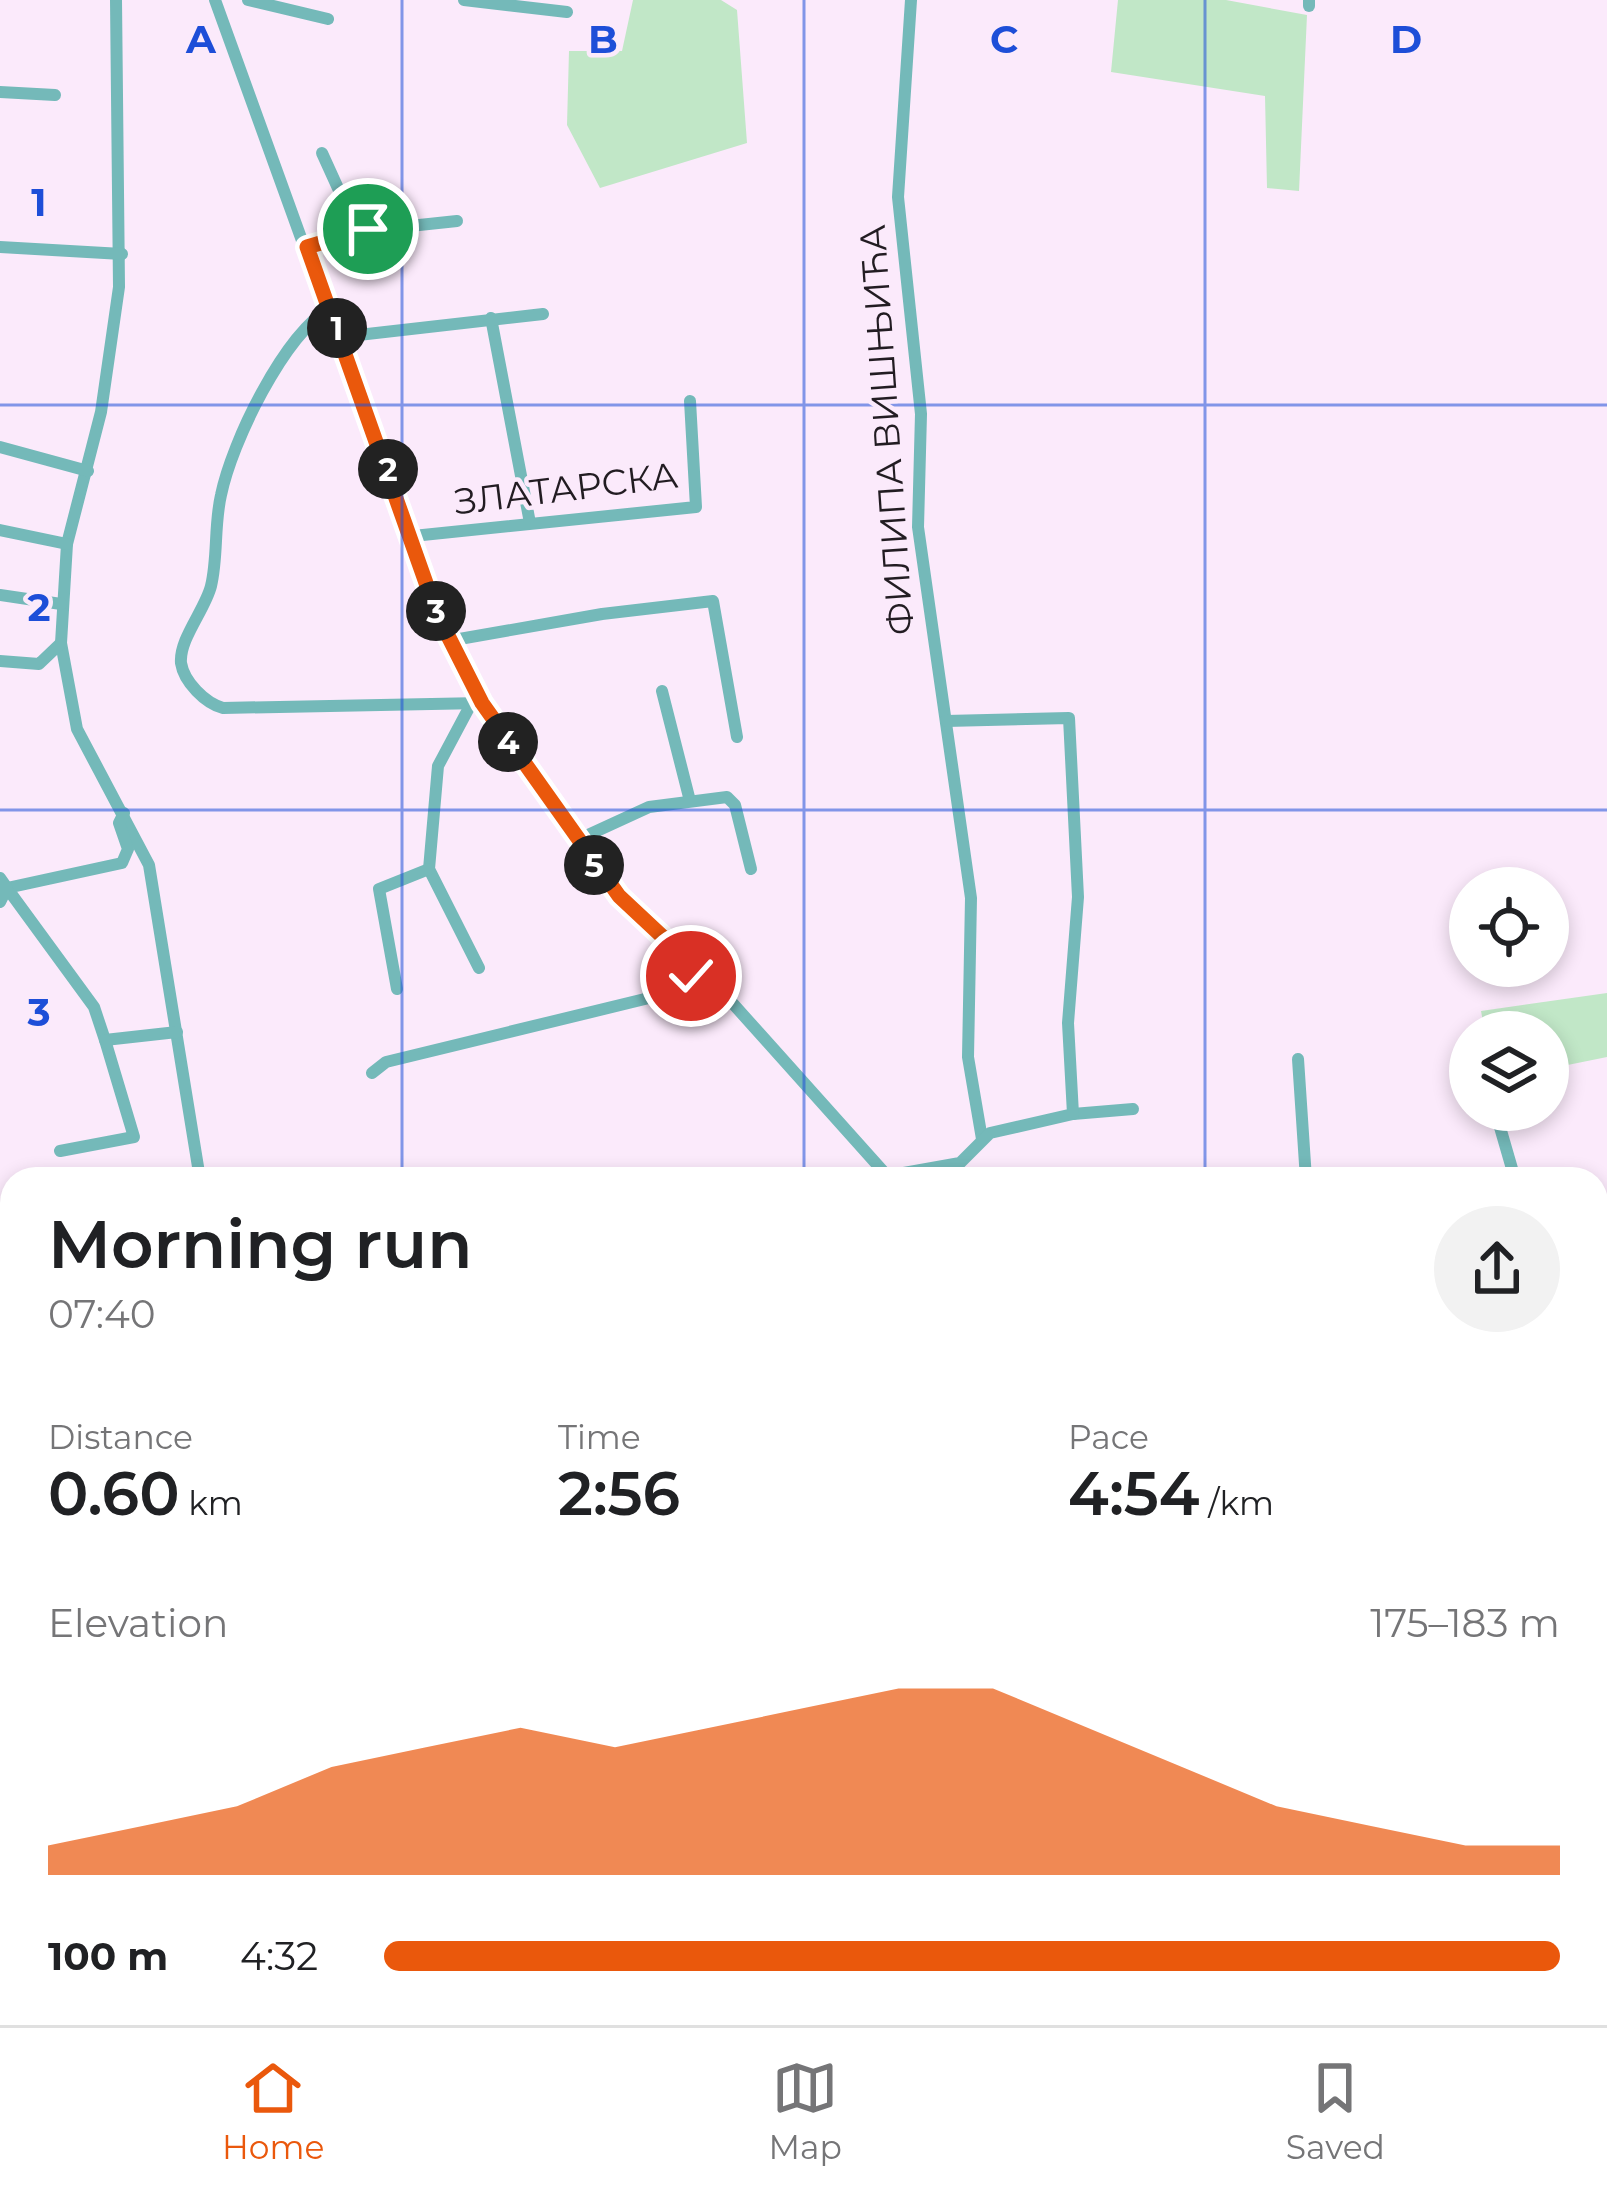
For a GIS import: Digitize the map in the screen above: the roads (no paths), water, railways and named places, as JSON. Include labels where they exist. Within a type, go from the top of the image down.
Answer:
[{"type":"street","points":[[116,0],[122,254],[115,338],[88,471],[67,544],[61,643],[77,729],[149,865],[198,1167]]},
{"type":"street","points":[[215,0],[448,640],[476,704],[619,896],[696,968],[880,1167]]},
{"type":"street","points":[[248,0],[328,19]]},
{"type":"street","points":[[464,0],[567,12]]},
{"type":"street","name":"ФИЛИПА ВИШЊИЋА","points":[[911,0],[898,196],[921,414],[919,527],[971,898],[968,1057],[982,1139]]},
{"type":"street","points":[[0,92],[55,95]]},
{"type":"street","points":[[322,153],[345,208],[344,233]]},
{"type":"street","points":[[307,247],[344,233],[457,221]]},
{"type":"street","points":[[0,247],[122,254]]},
{"type":"street","points":[[330,308],[271,377],[239,436],[220,496],[212,580],[183,649],[184,672],[208,703],[223,708],[476,704]]},
{"type":"street","points":[[341,337],[543,314]]},
{"type":"street","points":[[491,318],[530,523]]},
{"type":"street","name":"ЗЛАТАРСКА","points":[[412,536],[696,507],[690,401]]},
{"type":"street","points":[[0,447],[88,471]]},
{"type":"street","points":[[0,530],[67,544]]},
{"type":"street","points":[[0,596],[61,604]]},
{"type":"street","points":[[448,640],[602,614],[712,602],[737,737]]},
{"type":"street","points":[[0,661],[39,664],[61,643]]},
{"type":"street","points":[[662,691],[690,801]]},
{"type":"street","points":[[476,704],[438,766],[429,868],[479,968]]},
{"type":"street","points":[[946,722],[1070,718],[1078,897],[1068,1023],[1073,1114]]},
{"type":"street","points":[[575,841],[649,808],[732,799],[751,869]]},
{"type":"street","points":[[4,883],[122,863],[128,849],[119,823],[124,813]]},
{"type":"street","points":[[397,989],[379,889],[429,868]]},
{"type":"street","points":[[0,902],[4,883]]},
{"type":"street","points":[[4,883],[94,1007],[134,1137],[61,1151]]},
{"type":"street","points":[[372,1073],[386,1062],[653,997],[683,983],[696,968]]},
{"type":"street","points":[[105,1040],[177,1032]]},
{"type":"street","points":[[1298,1059],[1305,1167]]},
{"type":"street","points":[[940,1167],[960,1163],[976,1153],[982,1139],[1015,1124],[1133,1108]]},
{"type":"street","points":[[1501,1131],[1512,1167]]}]
